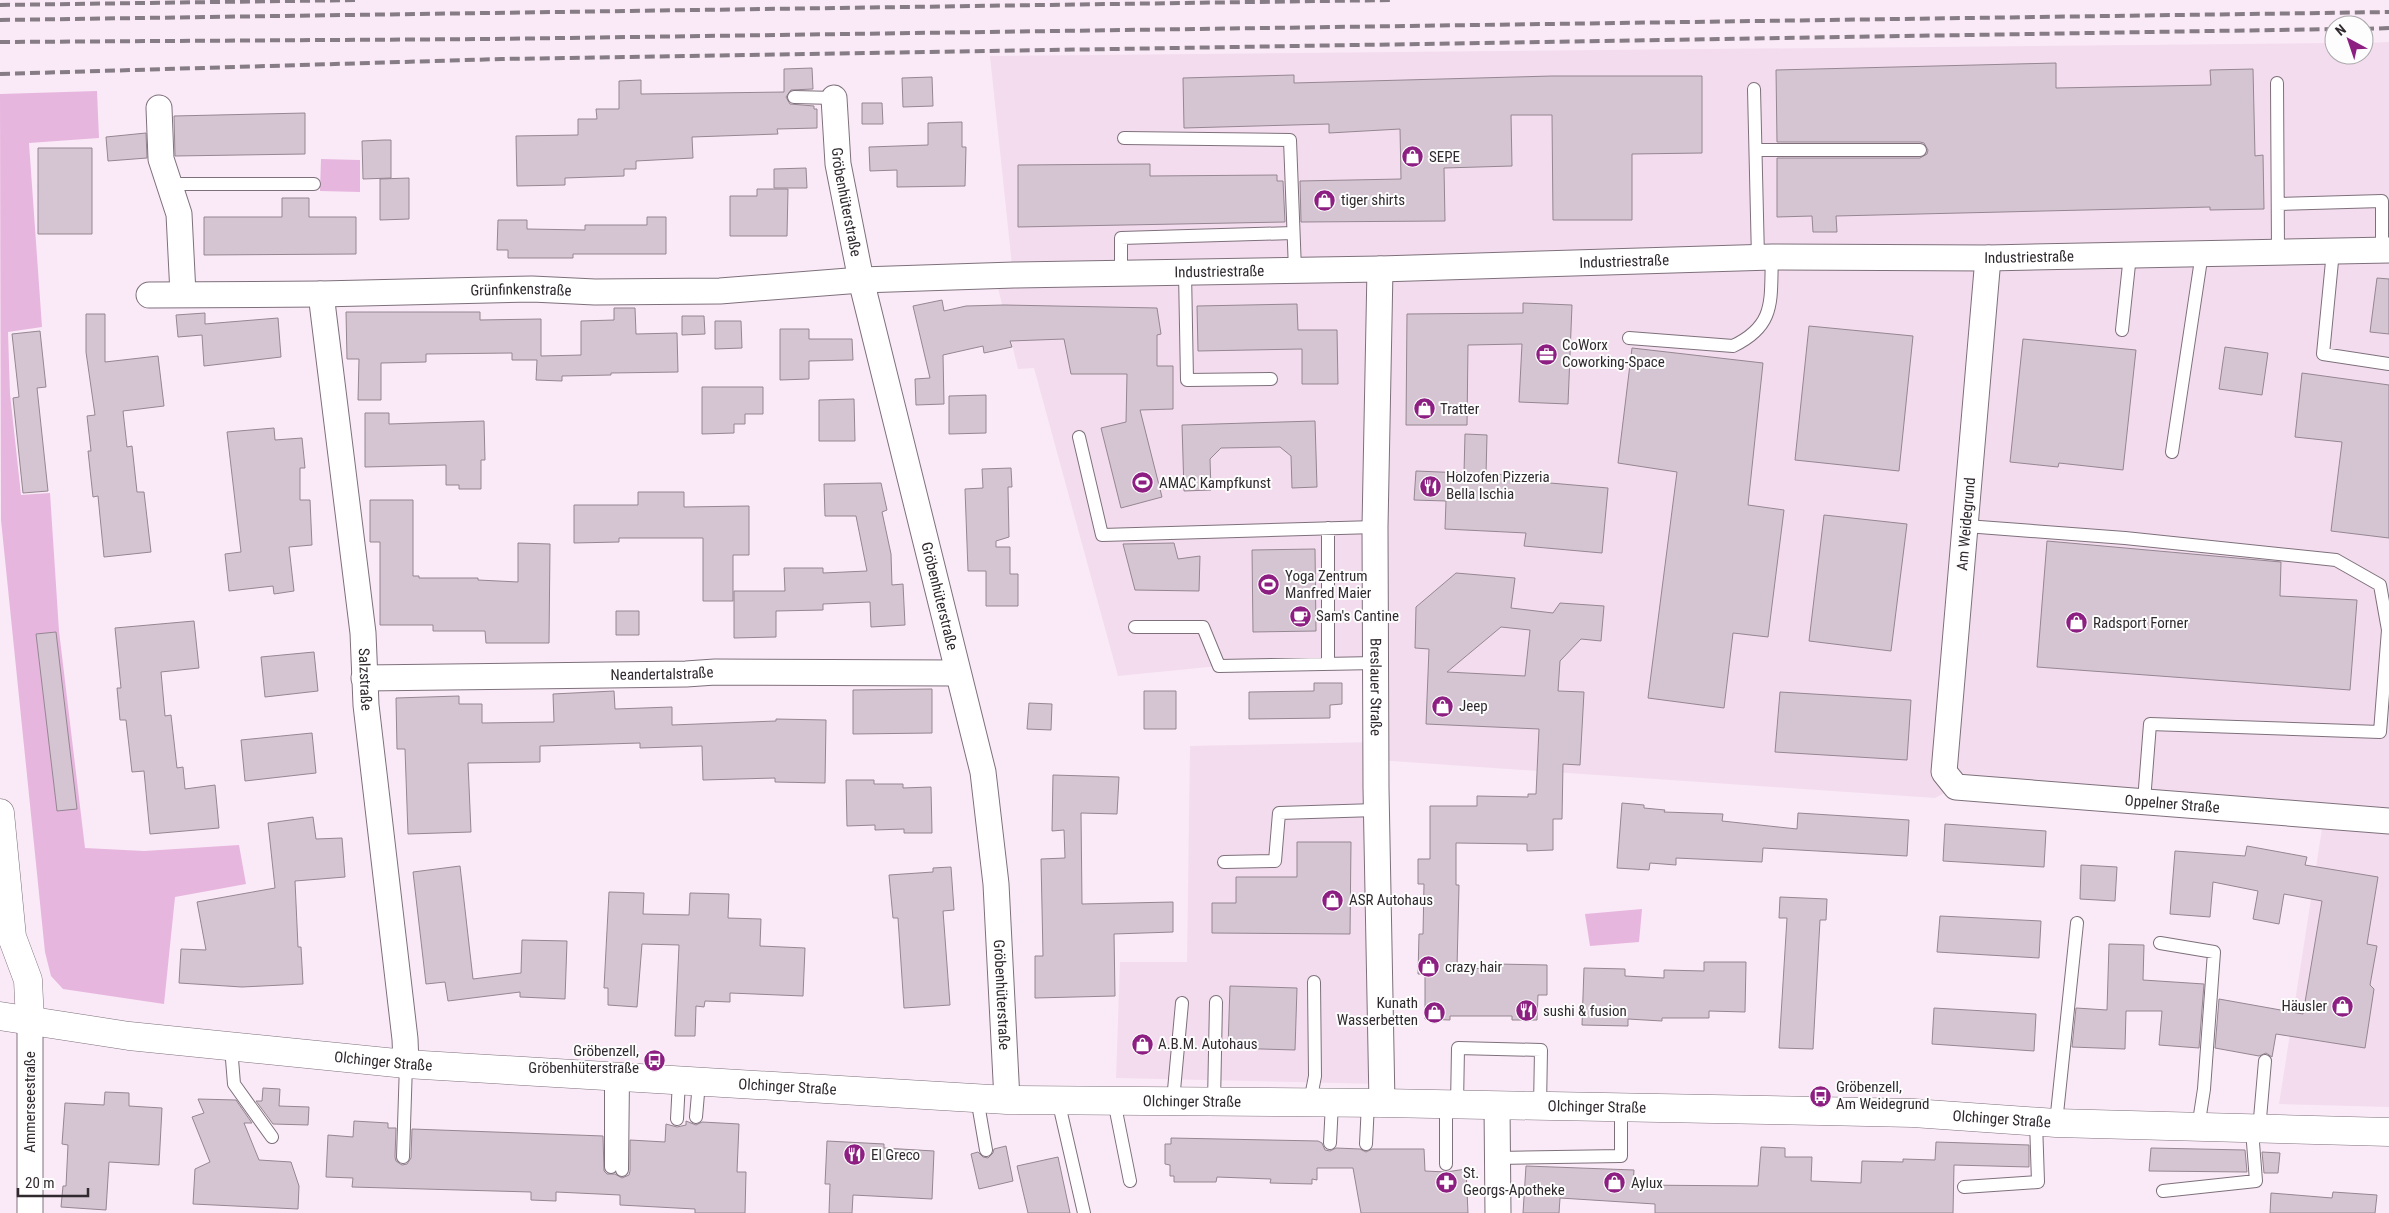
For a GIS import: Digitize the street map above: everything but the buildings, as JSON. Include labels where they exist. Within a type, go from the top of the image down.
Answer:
[{"type":"main road","points":[[0,813],[6,948],[28,980],[30,1021]]},
{"type":"main road","name":"Olchinger Straße","points":[[0,1016],[129,1036],[406,1064],[1007,1100],[1321,1102],[1912,1113],[2046,1123],[2389,1132]]},
{"type":"street","name":"Gröbenhüterstraße","points":[[834,98],[838,164],[860,280],[983,772],[996,884],[1007,1100]]},
{"type":"street","points":[[159,108],[161,159],[179,214],[183,294]]},
{"type":"street","name":"Industriestraße","points":[[860,280],[1380,269],[1765,258],[1988,258],[2385,250]]},
{"type":"street","name":"Am Weidegrund","points":[[1956,787],[1944,772],[1988,258]]},
{"type":"street","name":"Breslauer Straße","points":[[1375,1103],[1376,663],[1374,527],[1380,269]]},
{"type":"street","name":"Grünfinkenstraße","points":[[150,295],[321,294],[532,289],[595,292],[720,291],[860,280]]},
{"type":"street","name":"Salzstraße","points":[[321,294],[363,633],[364,678],[405,1039],[406,1064]]},
{"type":"street","name":"Neandertalstraße","points":[[364,678],[686,674],[715,672],[957,673]]},
{"type":"street","name":"Oppelner Straße","points":[[1956,787],[2389,821]]},
{"type":"street","name":"Ammerseestraße","points":[[30,1021],[30,1213]]},
{"type":"street","points":[[1497,1106],[1498,1213]]},
{"type":"lane","points":[[2277,82],[2278,251]]},
{"type":"lane","points":[[1629,338],[1734,346],[1749,338],[1762,326],[1769,309],[1756,150],[1754,89]]},
{"type":"lane","points":[[794,97],[834,98]]},
{"type":"lane","points":[[1124,138],[1290,140],[1295,270]]},
{"type":"lane","points":[[1756,150],[1920,150]]},
{"type":"lane","points":[[169,184],[314,184]]},
{"type":"lane","points":[[2278,204],[2382,201],[2385,250]]},
{"type":"lane","points":[[1121,273],[1120,238],[1294,233]]},
{"type":"lane","points":[[2333,251],[2322,354],[2389,364]]},
{"type":"lane","points":[[2172,452],[2202,253]]},
{"type":"lane","points":[[2122,330],[2130,255]]},
{"type":"lane","points":[[1185,272],[1187,380],[1271,378]]},
{"type":"lane","points":[[1079,437],[1102,535],[1374,527]]},
{"type":"lane","points":[[1966,526],[2125,538],[2336,560],[2380,585],[2388,630],[2380,732],[2150,724],[2144,802]]},
{"type":"lane","points":[[1328,528],[1328,664]]},
{"type":"lane","points":[[1135,627],[1203,627],[1219,666],[1376,663]]},
{"type":"lane","points":[[1224,862],[1275,861],[1279,813],[1376,810]]},
{"type":"lane","points":[[1964,1187],[2038,1182],[2077,923]]},
{"type":"lane","points":[[2160,943],[2214,952],[2204,1088],[2198,1128]]},
{"type":"lane","points":[[1314,982],[1315,1076],[1330,1143]]},
{"type":"lane","points":[[1214,1102],[1216,1002]]},
{"type":"lane","points":[[1173,1101],[1182,1003]]},
{"type":"lane","points":[[231,1047],[234,1084],[272,1137]]},
{"type":"lane","points":[[1446,1164],[1458,1048],[1541,1050],[1540,1106]]},
{"type":"lane","points":[[2163,1192],[2256,1181],[2256,1130],[2265,1061]]},
{"type":"lane","points":[[403,1157],[406,1064]]},
{"type":"lane","points":[[616,1168],[617,1077]]},
{"type":"lane","points":[[689,1081],[696,1117]]},
{"type":"lane","points":[[677,1119],[689,1081]]},
{"type":"lane","points":[[977,1098],[986,1150]]},
{"type":"lane","points":[[1058,1100],[1084,1213]]},
{"type":"lane","points":[[1114,1101],[1130,1182]]},
{"type":"lane","points":[[1366,1144],[1375,1103]]},
{"type":"lane","points":[[1497,1158],[1621,1156],[1621,1108]]},
{"type":"shaded area","points":[[2389,42],[2389,1107],[2279,1104],[2324,816],[1956,787],[1935,798],[1376,760],[1382,1084],[1116,1078],[1120,962],[1187,962],[1190,746],[1375,742],[1376,664],[1219,666],[1118,676],[1034,368],[1018,369],[995,276],[1013,275],[990,56],[2324,43],[2324,65],[2374,65],[2374,43]]},
{"type":"shaded area","points":[[97,91],[99,138],[29,143],[42,327],[8,332],[10,394],[21,495],[50,493],[59,631],[85,848],[144,851],[239,845],[246,884],[175,897],[164,1004],[63,989],[51,976],[45,952],[1,520],[0,94]]},
{"type":"shaded area","points":[[321,159],[360,160],[360,192],[320,191]]},
{"type":"shaded area","points":[[1642,909],[1639,942],[1590,946],[1585,914]]},
{"type":"railway","points":[[0,5],[358,0]]},
{"type":"railway","points":[[0,20],[1391,0]]},
{"type":"railway","points":[[0,42],[493,39],[2389,12]]},
{"type":"railway","points":[[2374,29],[2389,28]]},
{"type":"railway","points":[[0,74],[502,59],[2324,29]]},
{"type":"place","name":"SEPE","points":[[1413,157]]},
{"type":"place","name":"tiger shirts","points":[[1325,200]]},
{"type":"place","name":"CoWorx Coworking-Space","points":[[1546,354]]},
{"type":"place","name":"Tratter","points":[[1424,409]]},
{"type":"place","name":"AMAC Kampfkunst","points":[[1143,483]]},
{"type":"place","name":"Holzofen Pizzeria Bella Ischia","points":[[1430,486]]},
{"type":"place","name":"Yoga Zentrum Manfred Maier","points":[[1269,585]]},
{"type":"place","name":"Sam's Cantine","points":[[1300,616]]},
{"type":"place","name":"Radsport Forner","points":[[2077,623]]},
{"type":"place","name":"Jeep","points":[[1443,706]]},
{"type":"place","name":"ASR Autohaus","points":[[1333,900]]},
{"type":"place","name":"crazy hair","points":[[1429,967]]},
{"type":"place","name":"Häusler","points":[[2343,1006]]},
{"type":"place","name":"sushi & fusion","points":[[1527,1011]]},
{"type":"place","name":"Kunath Wasserbetten","points":[[1434,1012]]},
{"type":"place","name":"A.B.M. Autohaus","points":[[1142,1044]]},
{"type":"place","name":"Gröbenzell, Gröbenhüterstraße","points":[[655,1060]]},
{"type":"place","name":"Gröbenzell, Am Weidegrund","points":[[1820,1096]]},
{"type":"place","name":"El Greco","points":[[855,1155]]},
{"type":"place","name":"St. Georgs-Apotheke","points":[[1447,1182]]},
{"type":"place","name":"Aylux","points":[[1615,1183]]}]
